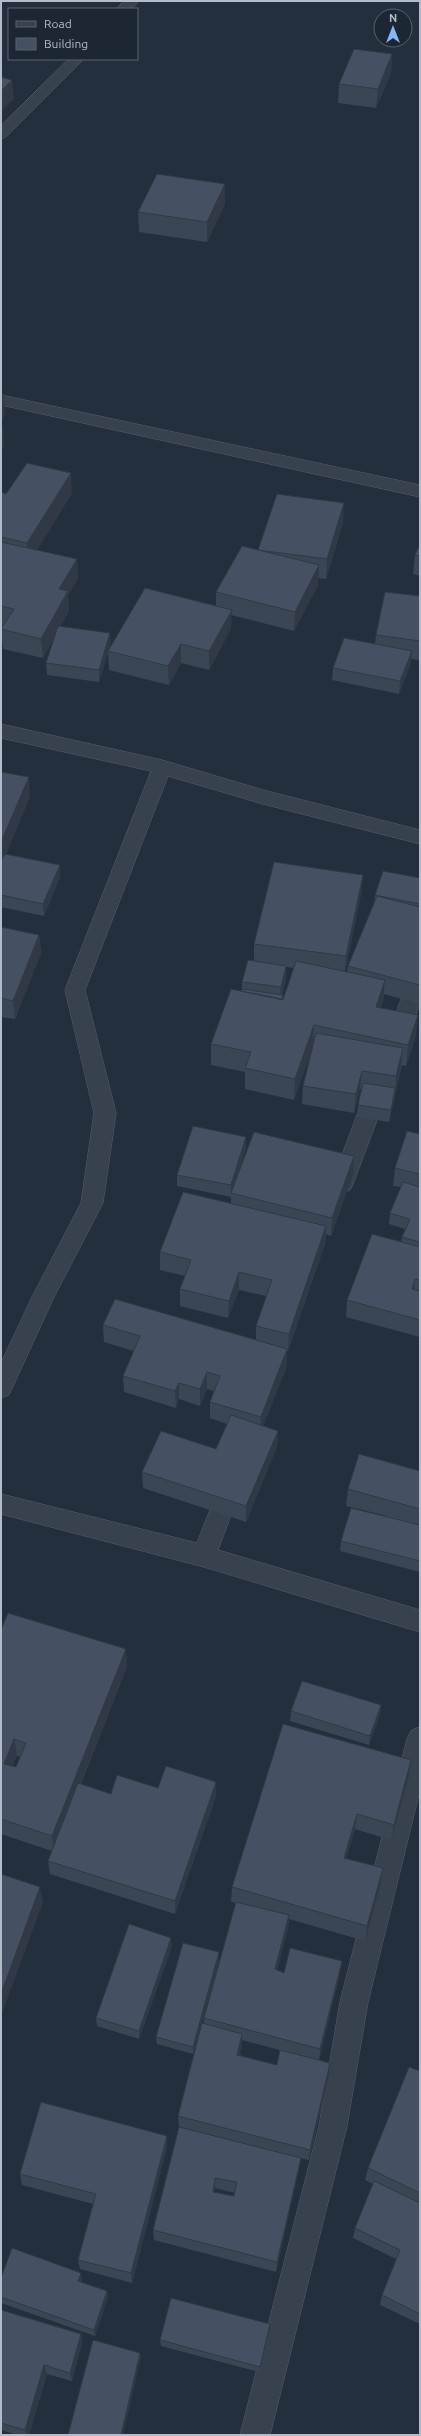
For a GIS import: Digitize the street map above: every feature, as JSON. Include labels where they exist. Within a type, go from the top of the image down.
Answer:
[{"type":"street","points":[[1,134],[76,60]]},
{"type":"street","points":[[1,400],[420,492]]},
{"type":"street","points":[[1,731],[162,767],[263,797],[420,837]]},
{"type":"street","points":[[1,1388],[44,1296],[92,1203],[105,1113],[75,990],[162,767]]},
{"type":"street","points":[[334,1206],[420,975]]},
{"type":"street","points":[[204,1556],[237,1467]]},
{"type":"street","points":[[1,1504],[204,1556],[420,1622]]},
{"type":"street","points":[[255,2435],[333,2126],[354,2002],[420,1739]]},
{"type":"building","points":[[354,49],[392,54],[378,89],[339,84]]},
{"type":"building","points":[[1,77],[12,80],[1,91]]},
{"type":"building","points":[[157,174],[225,184],[207,222],[138,212]]},
{"type":"building","points":[[27,463],[71,473],[27,543],[1,537],[1,492],[6,494]]},
{"type":"building","points":[[277,494],[344,503],[327,559],[258,550]]},
{"type":"building","points":[[1,542],[77,559],[59,589],[68,591],[41,639],[1,629],[14,609],[1,606]]},
{"type":"building","points":[[420,544],[420,556],[415,555]]},
{"type":"building","points":[[242,546],[319,565],[295,612],[216,592]]},
{"type":"building","points":[[145,588],[232,610],[209,651],[181,644],[168,666],[108,651]]},
{"type":"building","points":[[385,592],[420,596],[420,641],[376,635]]},
{"type":"building","points":[[58,626],[110,633],[99,670],[46,663]]},
{"type":"building","points":[[344,638],[412,651],[400,681],[333,668]]},
{"type":"building","points":[[1,772],[29,777],[1,842]]},
{"type":"building","points":[[5,854],[60,865],[43,904],[1,895],[1,861]]},
{"type":"building","points":[[274,862],[363,875],[346,956],[254,944]]},
{"type":"building","points":[[383,871],[420,878],[420,904],[375,895]]},
{"type":"building","points":[[377,896],[420,907],[420,985],[348,966]]},
{"type":"building","points":[[1,927],[39,935],[13,1001],[1,998]]},
{"type":"building","points":[[248,960],[286,966],[281,987],[242,982]]},
{"type":"building","points":[[296,961],[385,980],[376,1007],[418,1015],[408,1045],[314,1025],[295,1079],[245,1068],[251,1052],[211,1044],[231,989],[283,1000]]},
{"type":"building","points":[[242,989],[283,995],[282,999],[241,991]]},
{"type":"building","points":[[316,1033],[403,1048],[396,1076],[362,1071],[356,1094],[303,1086]]},
{"type":"building","points":[[363,1083],[395,1088],[391,1110],[358,1105]]},
{"type":"building","points":[[193,1126],[246,1137],[231,1185],[177,1175]]},
{"type":"building","points":[[407,1131],[420,1134],[420,1174],[395,1168]]},
{"type":"building","points":[[254,1132],[354,1156],[332,1218],[231,1193]]},
{"type":"building","points":[[403,1182],[420,1187],[420,1242],[402,1237],[410,1219],[390,1213]]},
{"type":"building","points":[[183,1192],[326,1226],[289,1334],[256,1326],[272,1280],[239,1272],[229,1301],[180,1289],[191,1260],[160,1252]]},
{"type":"building","points":[[372,1234],[420,1247],[420,1280],[415,1279],[412,1289],[420,1291],[420,1320],[347,1300]]},
{"type":"building","points":[[115,1299],[287,1349],[261,1417],[210,1402],[220,1376],[207,1372],[200,1389],[179,1383],[175,1391],[123,1376],[140,1336],[103,1325]]},
{"type":"building","points":[[231,1415],[278,1431],[246,1506],[142,1472],[161,1431],[216,1449]]},
{"type":"building","points":[[359,1454],[420,1471],[420,1509],[348,1489]]},
{"type":"building","points":[[351,1508],[420,1525],[420,1561],[341,1541]]},
{"type":"building","points":[[8,1613],[126,1649],[52,1836],[1,1819],[1,1630]],"holes":[[[14,1739],[26,1743],[16,1767],[4,1764]]]},
{"type":"building","points":[[302,1681],[381,1705],[370,1736],[291,1711]]},
{"type":"building","points":[[283,1724],[411,1760],[394,1825],[357,1814],[344,1858],[383,1868],[367,1926],[232,1887]]},
{"type":"building","points":[[166,1766],[216,1782],[175,1901],[48,1861],[78,1783],[111,1794],[117,1775],[158,1788]]},
{"type":"building","points":[[1,1874],[40,1887],[1,1994]]},
{"type":"building","points":[[236,1902],[289,1915],[275,1969],[284,1973],[290,1948],[342,1961],[320,2049],[204,2018]]},
{"type":"building","points":[[129,1924],[171,1938],[139,2031],[96,2018]]},
{"type":"building","points":[[183,1943],[219,1952],[193,2047],[156,2037]]},
{"type":"building","points":[[202,2023],[242,2034],[237,2055],[277,2065],[280,2050],[330,2063],[310,2150],[178,2116]]},
{"type":"building","points":[[409,2067],[420,2071],[420,2193],[368,2168]]},
{"type":"building","points":[[41,2102],[167,2136],[131,2273],[78,2260],[96,2194],[20,2174]]},
{"type":"building","points":[[179,2127],[301,2158],[277,2262],[153,2230]],"holes":[[[215,2178],[237,2182],[234,2196],[213,2192]]]},
{"type":"building","points":[[374,2181],[420,2203],[420,2314],[382,2295],[400,2250],[355,2228]]},
{"type":"building","points":[[12,2248],[81,2273],[78,2281],[107,2291],[94,2330],[1,2297],[1,2278]]},
{"type":"building","points":[[171,2298],[270,2324],[260,2367],[160,2340]]},
{"type":"building","points":[[1,2310],[81,2334],[70,2373],[44,2365],[25,2430],[1,2423]]},
{"type":"building","points":[[93,2340],[140,2353],[121,2435],[68,2435]]}]
